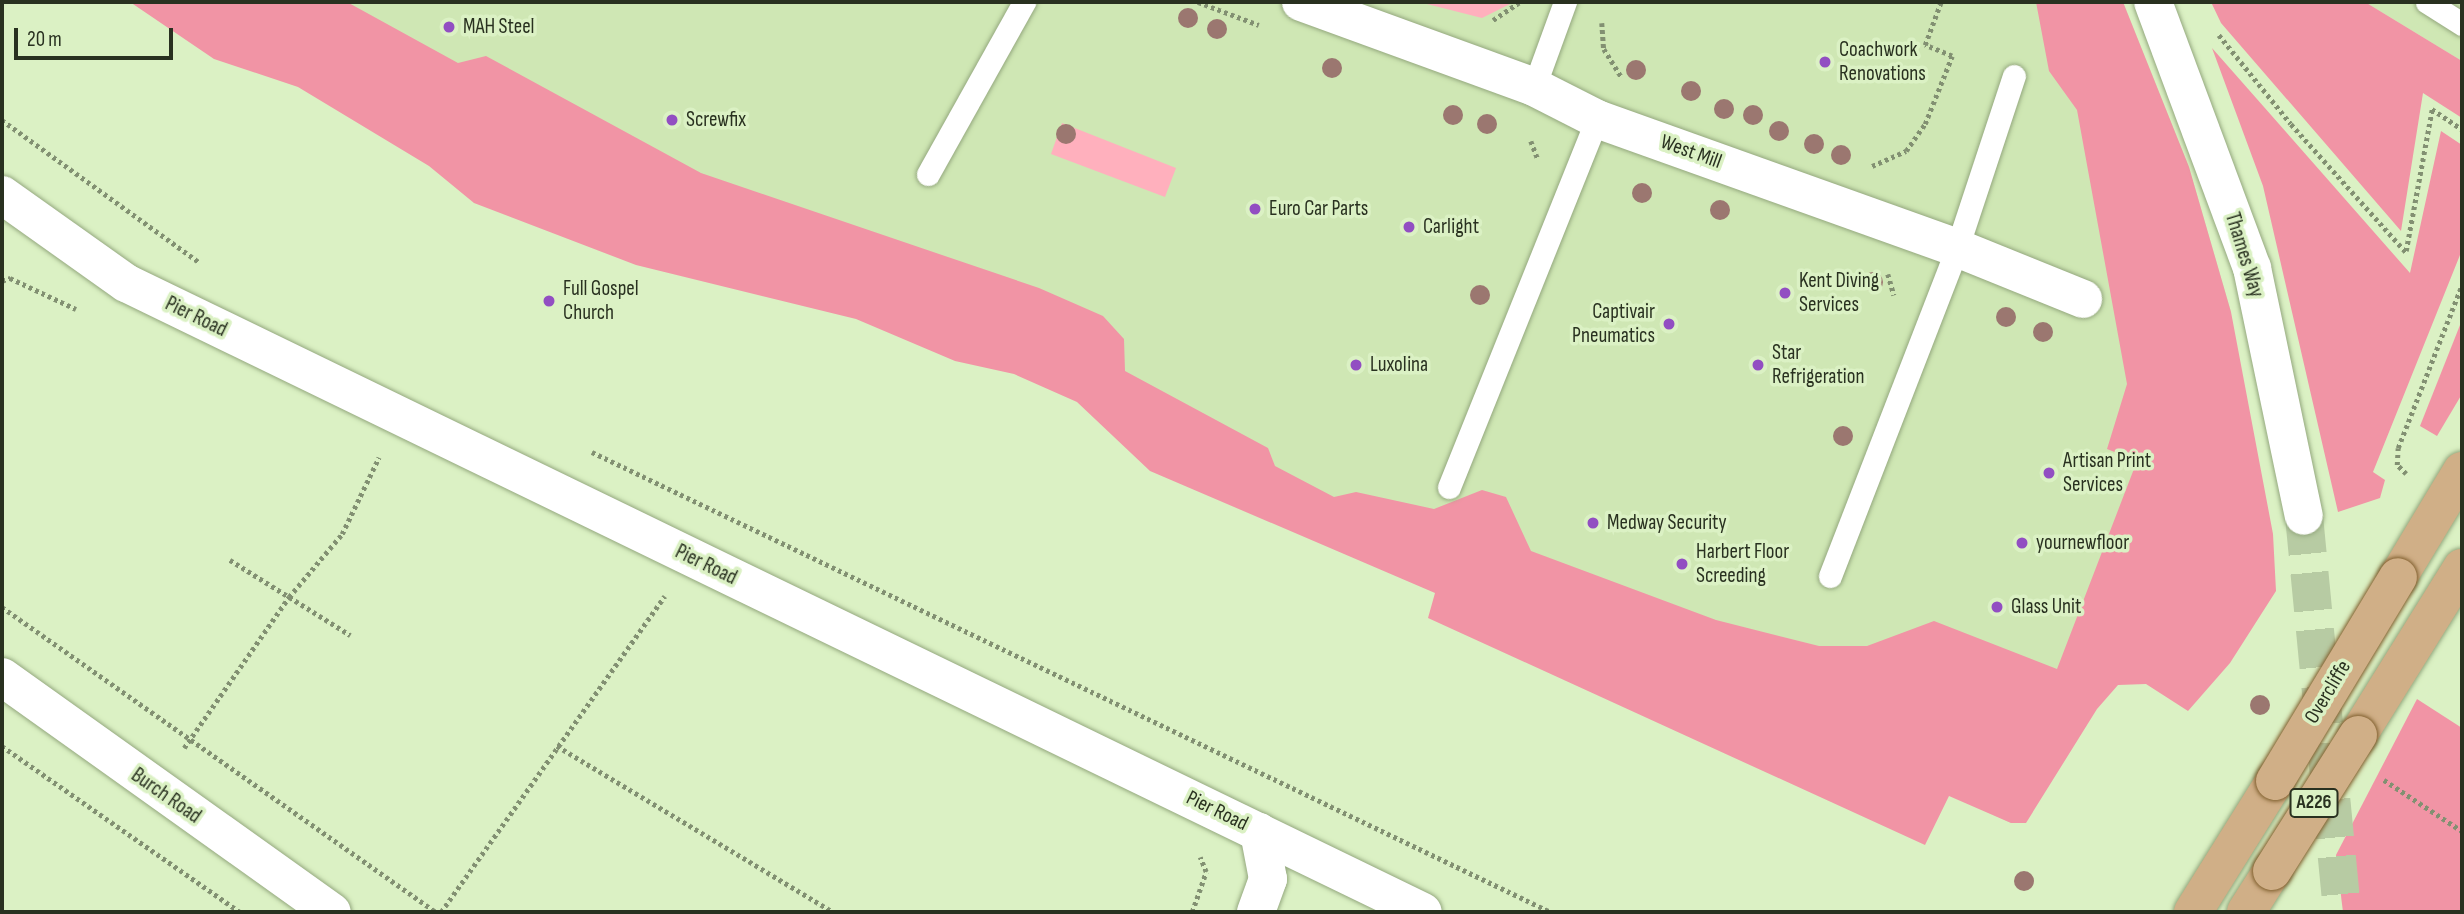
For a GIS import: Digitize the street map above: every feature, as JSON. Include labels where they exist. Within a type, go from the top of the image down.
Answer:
[{"type":"main road","name":"Overcliffe","points":[[2193,912],[2462,471]]},
{"type":"main road","name":"A226","points":[[2246,912],[2462,568]]},
{"type":"street","name":"West Mill","points":[[1301,2],[1534,87],[1597,119],[1957,248],[2083,299]]},
{"type":"street","name":"Thames Way","points":[[2153,2],[2252,268],[2304,516]]},
{"type":"street","name":"Pier Road","points":[[3,198],[126,283],[1423,912]]},
{"type":"street","name":"Burch Road","points":[[2,677],[155,789],[332,912]]},
{"type":"street","points":[[1256,912],[1268,879],[1259,832]]},
{"type":"lane","points":[[928,174],[1024,2]]},
{"type":"lane","points":[[1534,87],[1565,2]]},
{"type":"lane","points":[[2427,2],[2462,24]]},
{"type":"lane","points":[[1830,576],[1957,248],[2014,76]]},
{"type":"lane","points":[[1449,487],[1597,119]]},
{"type":"path","points":[[1867,168],[1906,151],[1925,124],[1952,56],[1925,45],[1941,2]]},
{"type":"path","points":[[1601,14],[1604,49],[1629,85]]},
{"type":"path","points":[[2232,52],[2406,252],[2432,109],[2462,129]]},
{"type":"path","points":[[2,120],[206,268]]},
{"type":"path","points":[[2,281],[10,278],[39,292]]},
{"type":"path","points":[[2412,480],[2397,465],[2398,449],[2462,285]]},
{"type":"path","points":[[155,789],[289,597],[342,534],[399,417]]},
{"type":"path","points":[[579,446],[1550,912]]},
{"type":"path","points":[[441,912],[691,558]]},
{"type":"path","points":[[229,559],[350,635]]},
{"type":"path","points":[[2,607],[436,912]]},
{"type":"path","points":[[2,746],[240,912]]},
{"type":"path","points":[[557,747],[833,912]]},
{"type":"path","points":[[2374,774],[2462,831]]},
{"type":"path","points":[[1192,912],[1201,887]]},
{"type":"shaded area","points":[[130,2],[347,2],[458,63],[486,56],[701,173],[1039,288],[1103,316],[1124,339],[1125,371],[1268,448],[1275,466],[1334,497],[1356,492],[1434,509],[1482,490],[1506,497],[1531,551],[1716,620],[1819,646],[1867,646],[1934,621],[2057,669],[2137,461],[2107,449],[2127,384],[2077,110],[2049,71],[2036,2],[2123,2],[2189,167],[2231,312],[2273,534],[2276,591],[2230,663],[2188,711],[2146,684],[2118,685],[2097,709],[2026,823],[2011,823],[1949,796],[1925,845],[1428,618],[1435,593],[1150,471],[1077,402],[1014,374],[955,361],[856,319],[636,265],[474,203],[429,166],[298,87],[214,59]]},
{"type":"shaded area","points":[[275,2],[2123,2],[2189,167],[2231,312],[2165,583],[2011,823]]},
{"type":"shaded area","points":[[1419,2],[1497,3],[1514,2],[1482,18]]},
{"type":"shaded area","points":[[2211,2],[2365,2],[2462,61],[2462,118],[2423,93],[2401,231],[2221,23]]},
{"type":"shaded area","points":[[2365,2],[2462,2],[2462,61]]},
{"type":"shaded area","points":[[2212,48],[2410,273],[2441,131],[2462,145],[2462,250],[2373,472],[2385,480],[2380,498],[2338,512],[2263,186]]},
{"type":"shaded area","points":[[1062,123],[1176,168],[1165,197],[1051,154]]},
{"type":"shaded area","points":[[2462,320],[2462,394],[2437,436],[2420,426]]},
{"type":"shaded area","points":[[2417,699],[2462,728],[2462,912],[2343,912],[2336,855]]},
{"type":"tunnel","points":[[2304,516],[2342,912]]},
{"type":"place","name":"MAH Steel","points":[[449,27]]},
{"type":"place","name":"Coachwork Renovations","points":[[1825,62]]},
{"type":"place","name":"Screwfix","points":[[672,120]]},
{"type":"place","name":"Euro Car Parts","points":[[1255,209]]},
{"type":"place","name":"Carlight","points":[[1409,227]]},
{"type":"place","name":"Kent Diving Services","points":[[1785,293]]},
{"type":"place","name":"Full Gospel Church","points":[[549,301]]},
{"type":"place","name":"Captivair Pneumatics","points":[[1669,324]]},
{"type":"place","name":"Luxolina","points":[[1356,365]]},
{"type":"place","name":"Star Refrigeration","points":[[1758,365]]},
{"type":"place","name":"Artisan Print Services","points":[[2049,473]]},
{"type":"place","name":"Medway Security","points":[[1593,523]]},
{"type":"place","name":"yournewfloor","points":[[2022,543]]},
{"type":"place","name":"Harbert Floor Screeding","points":[[1682,564]]},
{"type":"place","name":"Glass Unit","points":[[1997,607]]}]
